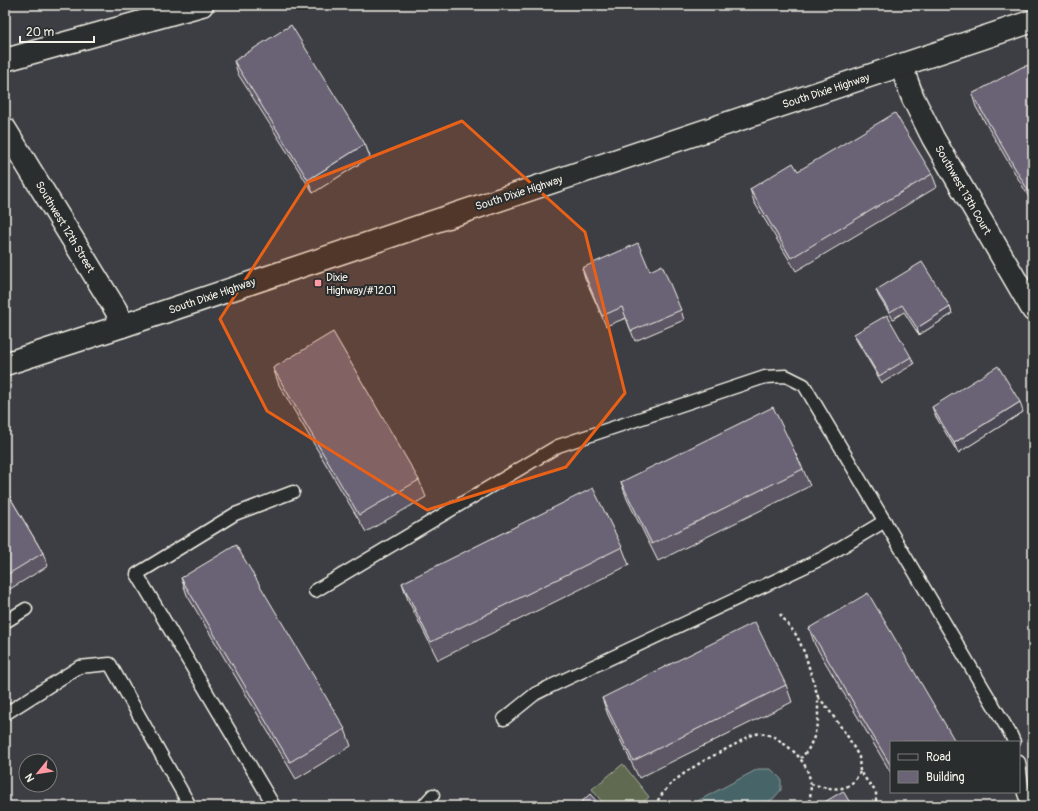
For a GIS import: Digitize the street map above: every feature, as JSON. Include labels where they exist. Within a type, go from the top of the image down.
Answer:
[{"type":"main road","points":[[5,60],[202,5]]},
{"type":"main road","name":"South Dixie Highway","points":[[5,364],[1033,21]]},
{"type":"main road","name":"Southwest 13th Court","points":[[901,66],[913,98],[933,138],[1033,310]]},
{"type":"main road","name":"Southwest 12th Street","points":[[5,129],[116,310],[122,326]]},
{"type":"lane","points":[[315,591],[558,446],[765,377],[786,376],[804,385],[1014,741]]},
{"type":"lane","points":[[274,806],[137,574],[235,514],[293,492]]},
{"type":"lane","points":[[504,719],[535,694],[823,558],[885,522]]},
{"type":"lane","points":[[5,622],[26,609]]},
{"type":"lane","points":[[5,714],[79,667],[110,664],[190,806]]},
{"type":"lane","points":[[1020,770],[1026,805]]},
{"type":"lane","points":[[423,806],[433,795]]},
{"type":"path","points":[[780,614],[797,636],[805,654],[818,696],[818,720],[814,736],[808,750],[801,758]]},
{"type":"path","points":[[818,696],[848,737],[859,757],[860,772],[876,792],[876,806]]},
{"type":"path","points":[[655,806],[658,799],[676,780],[706,760],[755,734],[772,735],[801,758],[808,770],[811,784],[811,796],[808,806]]},
{"type":"path","points":[[811,784],[825,788],[841,788],[852,784],[860,772]]},
{"type":"highlighted area","points":[[462,121],[585,232],[625,393],[566,467],[427,510],[267,411],[220,319],[308,182]]},
{"type":"green space","points":[[623,764],[649,797],[639,806],[605,806],[592,789]]},
{"type":"water","points":[[758,769],[771,769],[781,779],[781,790],[773,799],[759,806],[691,806],[694,803]]},
{"type":"building","points":[[291,25],[365,144],[308,180],[234,61]]},
{"type":"building","points":[[1033,64],[1033,199],[972,94],[1022,67]]},
{"type":"building","points":[[895,113],[932,174],[791,258],[750,189],[793,163],[798,171]]},
{"type":"building","points":[[638,243],[650,271],[662,265],[681,310],[631,331],[622,307],[602,316],[582,268]]},
{"type":"building","points":[[922,262],[950,307],[917,328],[902,305],[890,312],[876,290]]},
{"type":"building","points":[[887,315],[911,357],[879,376],[854,334]]},
{"type":"building","points":[[333,332],[419,480],[359,515],[273,368]]},
{"type":"building","points":[[998,366],[1020,402],[954,443],[932,407]]},
{"type":"building","points":[[773,407],[803,469],[652,544],[621,482]]},
{"type":"building","points":[[593,488],[622,547],[431,642],[402,583]]},
{"type":"building","points":[[5,489],[43,553],[5,576]]},
{"type":"building","points":[[236,545],[345,729],[290,762],[181,578]]},
{"type":"building","points":[[868,593],[955,741],[890,741],[890,764],[809,628]]},
{"type":"building","points":[[755,622],[786,685],[633,761],[602,698]]},
{"type":"building","points":[[843,791],[852,806],[818,806]]},
{"type":"building","points":[[590,794],[601,806],[577,806]]},
{"type":"place","name":"Dixie Highway/#1201","points":[[318,283]]}]
